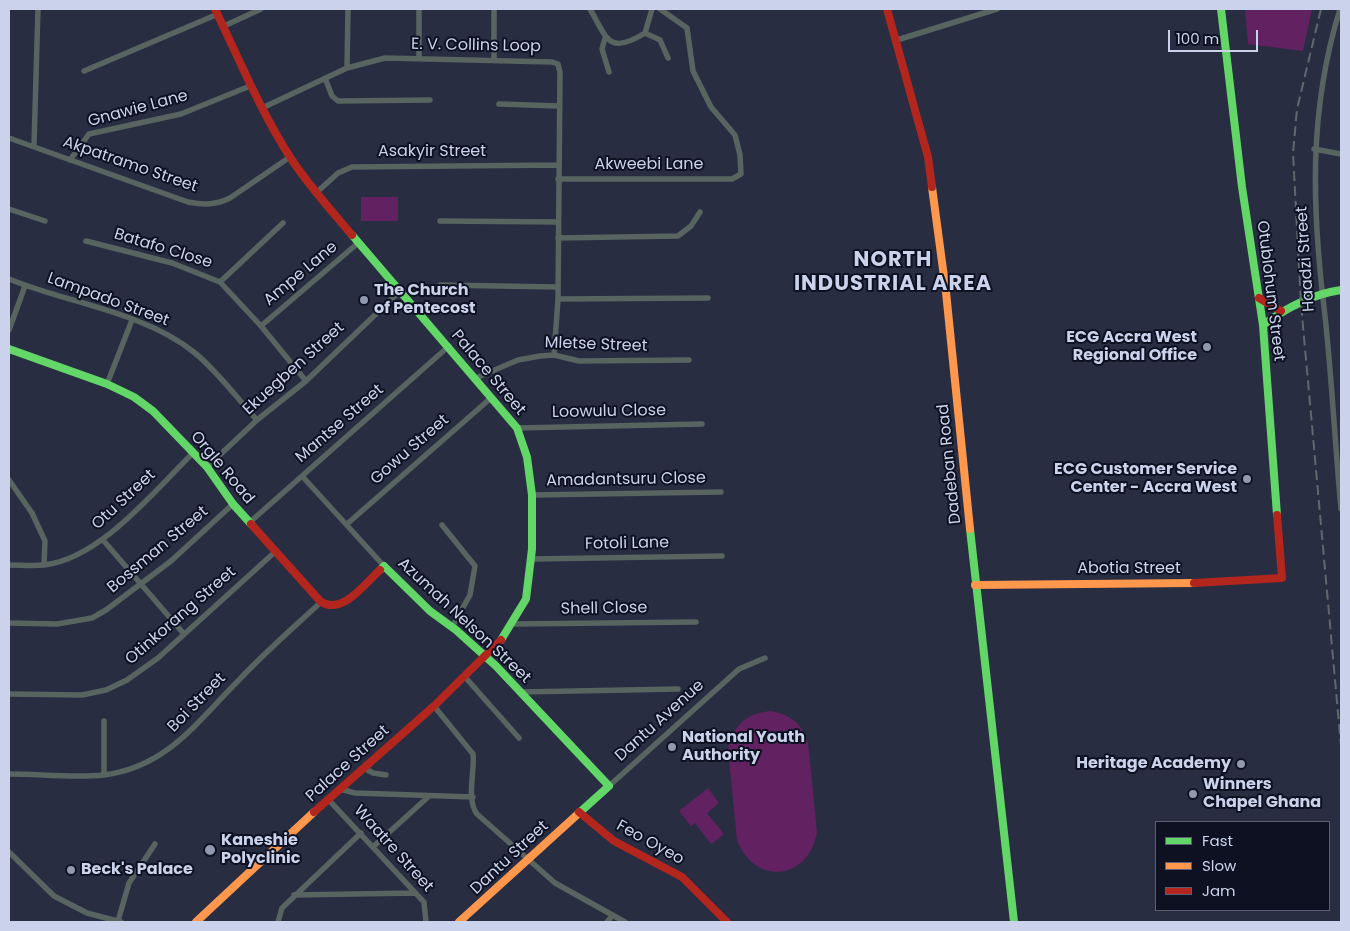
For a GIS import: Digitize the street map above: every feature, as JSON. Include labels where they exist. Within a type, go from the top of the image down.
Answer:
[{"type":"street","points":[[34,145],[38,9]]},
{"type":"street","points":[[224,26],[261,9]]},
{"type":"street","points":[[347,68],[348,9]]},
{"type":"street","points":[[419,9],[419,57]]},
{"type":"street","points":[[494,9],[494,59]]},
{"type":"street","points":[[590,9],[605,38],[615,43],[624,44],[645,33],[652,9]]},
{"type":"street","name":"Akweebi Lane","points":[[558,178],[732,179],[739,177],[742,169],[738,143],[731,129],[711,107],[697,80],[692,65],[692,50],[687,28],[660,9]]},
{"type":"street","name":"Dadeban Road","points":[[887,9],[928,157],[946,292],[975,585],[1014,922]]},
{"type":"street","points":[[897,40],[997,9]]},
{"type":"street","name":"Otublohum Street","points":[[1221,9],[1242,187],[1263,325],[1282,578]]},
{"type":"street","name":"Haadzi Street","points":[[1340,9],[1339,21],[1324,71],[1314,149],[1317,244],[1341,509]]},
{"type":"street","points":[[84,71],[217,11]]},
{"type":"street","name":"Palace Street","points":[[196,922],[328,799],[487,657],[513,624],[528,595],[532,559],[532,495],[527,454],[516,428],[449,346],[316,193],[290,157],[250,86],[217,11]]},
{"type":"street","points":[[645,33],[660,40],[668,58]]},
{"type":"street","points":[[605,38],[602,49],[609,72]]},
{"type":"street","name":"E. V. Collins Loop","points":[[262,108],[347,68],[385,58],[494,59],[552,62],[558,64],[560,72],[558,300],[554,355]]},
{"type":"street","points":[[325,78],[332,96],[338,101],[430,100]]},
{"type":"street","name":"Gnawie Lane","points":[[70,160],[90,134],[181,114],[250,86]]},
{"type":"street","points":[[499,104],[559,106]]},
{"type":"street","name":"Akpatramo Street","points":[[9,138],[34,145],[70,160],[188,202],[212,204],[230,198],[290,157]]},
{"type":"street","points":[[1314,149],[1341,154]]},
{"type":"street","name":"Asakyir Street","points":[[316,193],[338,173],[352,167],[558,166]]},
{"type":"street","points":[[9,209],[45,220]]},
{"type":"street","points":[[558,238],[678,236],[691,226],[700,212]]},
{"type":"street","points":[[440,221],[558,222]]},
{"type":"street","points":[[220,282],[283,223]]},
{"type":"street","name":"Batafo Close","points":[[86,241],[172,263],[220,282],[261,326],[306,381]]},
{"type":"street","name":"Ampe Lane","points":[[261,326],[358,243]]},
{"type":"street","name":"Lampado Street","points":[[9,279],[25,286],[132,320],[177,340],[196,353],[257,420]]},
{"type":"street","points":[[440,285],[558,287]]},
{"type":"street","points":[[9,330],[25,286]]},
{"type":"street","points":[[1263,325],[1281,311],[1321,295],[1341,290]]},
{"type":"street","name":"Ekuegben Street","points":[[207,467],[257,420],[306,381],[400,291]]},
{"type":"street","points":[[558,300],[708,298]]},
{"type":"street","points":[[1259,298],[1281,311]]},
{"type":"street","points":[[106,384],[132,320]]},
{"type":"street","name":"Mantse Street","points":[[250,522],[449,346]]},
{"type":"street","name":"Orgle Road","points":[[9,349],[106,384],[134,397],[153,411],[207,467],[233,504],[321,602]]},
{"type":"street","name":"Mletse Street","points":[[476,378],[518,360],[554,355],[579,361],[689,360]]},
{"type":"street","name":"Gowu Street","points":[[346,524],[492,397]]},
{"type":"street","name":"Loowulu Close","points":[[516,428],[702,424]]},
{"type":"street","name":"Otu Street","points":[[9,565],[44,565],[79,554],[103,540],[193,453]]},
{"type":"street","name":"Azumah Nelson Street","points":[[302,476],[384,566],[430,610],[487,657],[609,786]]},
{"type":"street","points":[[9,480],[32,513],[45,541],[44,565]]},
{"type":"street","name":"Amadantsuru Close","points":[[532,495],[721,492]]},
{"type":"street","name":"Bossman Street","points":[[9,624],[57,624],[92,618],[106,610],[171,561],[233,504]]},
{"type":"street","points":[[442,525],[475,566],[470,595],[452,627]]},
{"type":"street","points":[[103,540],[184,634]]},
{"type":"street","name":"Otinkorang Street","points":[[9,694],[82,695],[106,690],[127,680],[158,658],[276,551]]},
{"type":"street","name":"Fotoli Lane","points":[[532,559],[722,556]]},
{"type":"street","points":[[321,602],[330,607],[342,604],[384,566]]},
{"type":"street","name":"Abotia Street","points":[[975,585],[1192,583],[1282,578]]},
{"type":"street","name":"Boi Street","points":[[9,774],[104,775],[136,766],[159,756],[182,740],[238,680],[321,602]]},
{"type":"street","name":"Shell Close","points":[[513,624],[696,622]]},
{"type":"street","name":"Dantu Avenue","points":[[579,812],[739,670],[765,658]]},
{"type":"street","points":[[465,677],[519,738]]},
{"type":"street","points":[[521,692],[678,689]]},
{"type":"street","points":[[434,706],[474,754],[473,797],[474,809],[477,814],[562,888],[625,922]]},
{"type":"street","points":[[104,721],[104,775]]},
{"type":"street","points":[[364,768],[373,773],[386,775]]},
{"type":"street","points":[[340,789],[355,793],[428,797],[473,797]]},
{"type":"street","points":[[374,846],[428,797]]},
{"type":"street","name":"Waatre Street","points":[[328,799],[374,846],[425,904],[426,922]]},
{"type":"street","name":"Dantu Street","points":[[459,922],[529,861],[579,812]]},
{"type":"street","name":"Feo Oyeo","points":[[579,812],[614,841],[682,877],[727,922]]},
{"type":"street","points":[[278,922],[280,911],[294,895],[361,833]]},
{"type":"street","points":[[9,852],[54,896],[103,920],[119,922],[129,882],[155,844]]},
{"type":"street","points":[[294,895],[415,893]]},
{"type":"street","points":[[607,922],[612,916]]},
{"type":"shaded area","points":[[1245,9],[1312,9],[1303,51],[1248,44]]},
{"type":"shaded area","points":[[361,197],[398,197],[398,221],[361,221]]},
{"type":"shaded area","points":[[771,711],[784,715],[794,721],[802,730],[808,742],[817,832],[812,848],[804,860],[793,868],[780,872],[768,871],[756,865],[745,855],[737,840],[728,749],[733,733],[742,722],[755,714]]},
{"type":"shaded area","points":[[708,788],[719,803],[707,813],[724,834],[711,844],[695,823],[691,826],[679,811]]},
{"type":"railway","points":[[1321,9],[1297,109],[1293,153],[1301,304],[1341,746]]},
{"type":"traffic: fast","points":[[1221,9],[1242,187],[1263,325],[1277,515]]},
{"type":"traffic: fast","points":[[352,235],[517,428],[527,457],[532,495],[532,549],[526,599],[501,640]]},
{"type":"traffic: fast","points":[[1263,325],[1300,303],[1320,295],[1341,290]]},
{"type":"traffic: fast","points":[[9,349],[107,384],[134,397],[153,411],[207,467],[233,504],[251,524]]},
{"type":"traffic: fast","points":[[970,529],[1014,922]]},
{"type":"traffic: fast","points":[[380,570],[384,566],[430,611],[456,630],[496,666],[609,786],[579,813]]},
{"type":"traffic: slow","points":[[932,187],[946,292],[970,529]]},
{"type":"traffic: slow","points":[[975,585],[1194,583]]},
{"type":"traffic: slow","points":[[196,922],[314,812]]},
{"type":"traffic: slow","points":[[459,922],[579,813]]},
{"type":"traffic: jam","points":[[215,9],[250,84],[279,139],[304,177],[352,235]]},
{"type":"traffic: jam","points":[[887,9],[928,157],[932,187]]},
{"type":"traffic: jam","points":[[1259,298],[1281,311]]},
{"type":"traffic: jam","points":[[1194,583],[1282,578],[1277,515]]},
{"type":"traffic: jam","points":[[251,524],[321,602],[329,605],[337,604],[353,596],[380,570]]},
{"type":"traffic: jam","points":[[314,812],[434,706],[501,640]]},
{"type":"traffic: jam","points":[[579,812],[614,841],[682,877],[727,922]]},
{"type":"place","name":"The Church of Pentecost","points":[[364,300]]},
{"type":"place","name":"ECG Accra West Regional Office","points":[[1207,347]]},
{"type":"place","name":"ECG Customer Service Center - Accra West","points":[[1247,479]]},
{"type":"place","name":"National Youth Authority","points":[[672,747]]},
{"type":"place","name":"Heritage Academy","points":[[1241,764]]},
{"type":"place","name":"Winners Chapel Ghana","points":[[1193,794]]},
{"type":"place","name":"Kaneshie Polyclinic","points":[[210,850]]},
{"type":"place","name":"Beck's Palace","points":[[71,870]]},
{"type":"district","name":"NORTH INDUSTRIAL AREA","points":[[893,273]]}]
